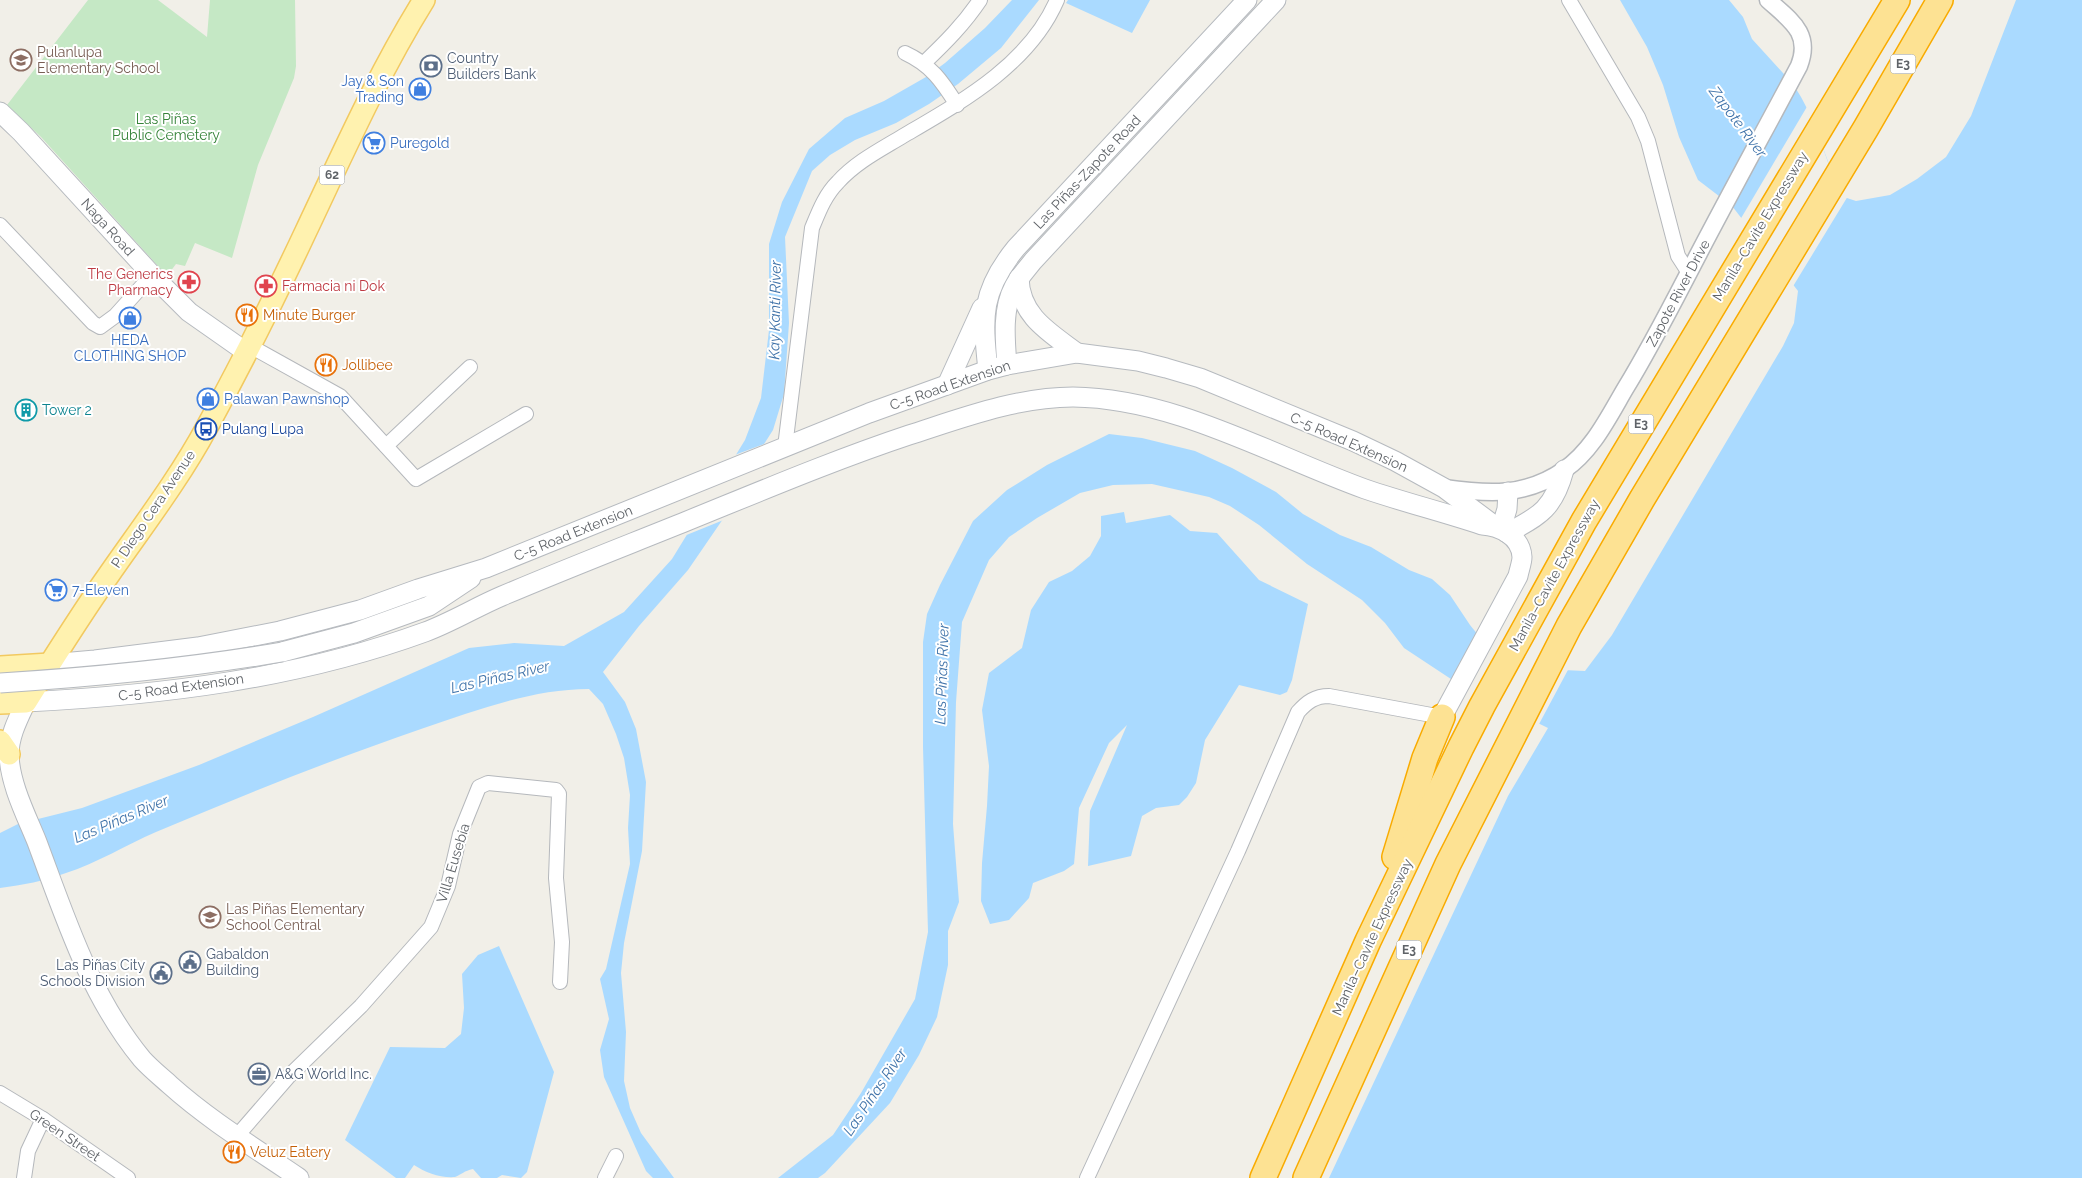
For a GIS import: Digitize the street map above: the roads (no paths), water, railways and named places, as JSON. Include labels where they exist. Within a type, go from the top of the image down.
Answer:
[{"type":"highway","name":"Manila–Cavite Expressway","points":[[1263,1178],[1368,941],[1482,706],[1584,520],[1897,0]]},
{"type":"highway","name":"E3","points":[[1306,1178],[1448,864],[1569,626],[1642,499],[1866,128],[1940,0]]},
{"type":"highway","points":[[1368,941],[1425,758],[1446,710]]},
{"type":"main road","name":"P. Diego Cera Avenue","points":[[298,1178],[200,1111],[142,1059],[106,1005],[83,963],[25,811],[5,748],[26,702],[71,630],[180,472],[206,429],[248,349],[357,121],[380,76],[424,0]]},
{"type":"main road","name":"Las Piñas-Zapote Road","points":[[988,370],[985,318],[989,291],[1002,266],[1016,248],[1247,0]]},
{"type":"main road","name":"Las Piñas-Zapote Road","points":[[1007,364],[1006,320],[1010,296],[1032,261],[1276,0]]},
{"type":"main road","name":"Naga Road","points":[[0,112],[21,132],[152,275],[189,312],[248,349]]},
{"type":"main road","points":[[1020,278],[1021,297],[1031,314],[1041,325],[1077,352]]},
{"type":"main road","points":[[947,385],[989,291]]},
{"type":"main road","name":"C-5 Road Extension","points":[[0,668],[95,660],[198,647],[280,631],[352,612],[418,588],[486,568],[780,449],[988,370],[1007,364],[1077,352],[1138,361],[1200,378],[1353,441],[1444,488],[1517,542],[1522,557],[1518,576],[1446,710]]},
{"type":"main road","name":"C-5 Road Extension","points":[[0,703],[95,698],[205,687],[331,662],[431,630],[499,597],[757,492],[879,445],[994,409],[1048,399],[1070,397],[1102,398],[1160,409],[1365,489],[1482,525],[1501,529]]},
{"type":"main road","points":[[780,449],[796,477]]},
{"type":"main road","points":[[1501,529],[1538,516],[1558,491],[1564,470]]},
{"type":"main road","points":[[1501,529],[1508,492]]},
{"type":"main road","name":"C-5 Road Extension","points":[[429,606],[486,568]]},
{"type":"main road","name":"C-5 Road Extension","points":[[0,683],[151,672],[282,652],[354,633],[429,606],[499,597]]},
{"type":"street","points":[[928,66],[967,19],[980,0]]},
{"type":"street","points":[[780,449],[812,228],[823,201],[838,182],[858,162],[955,101],[989,82],[1025,48],[1051,13],[1057,0]]},
{"type":"street","points":[[1569,0],[1638,117],[1648,141],[1674,244],[1682,264],[1689,272]]},
{"type":"street","name":"Zapote River Drive","points":[[1444,488],[1488,493],[1508,492],[1545,481],[1564,470],[1582,455],[1608,419],[1651,345],[1800,66],[1804,48],[1802,35],[1785,15],[1768,0]]},
{"type":"street","points":[[904,53],[928,66],[955,101]]},
{"type":"street","points":[[0,225],[93,323],[100,327],[115,316],[152,275]]},
{"type":"street","points":[[248,349],[340,396],[416,479],[526,414]]},
{"type":"street","points":[[386,446],[470,367]]},
{"type":"street","points":[[1087,1178],[1238,851],[1298,712],[1311,700],[1322,696],[1446,710]]},
{"type":"street","name":"Villa Eusebia","points":[[237,1136],[289,1076],[361,1006],[431,927],[448,886],[460,834],[479,787],[488,782],[556,790],[559,794],[556,878],[562,942],[560,982]]},
{"type":"street","name":"Green Street","points":[[0,1093],[43,1119],[128,1178]]},
{"type":"street","points":[[24,1178],[28,1151],[43,1119]]},
{"type":"street","points":[[605,1178],[616,1156]]},
{"type":"water","points":[[1012,0],[1039,0],[1001,48],[958,84],[929,104],[896,123],[855,140],[830,155],[812,171],[785,237],[789,323],[784,394],[773,430],[738,485],[723,519],[688,570],[639,626],[603,672],[625,702],[636,729],[646,782],[642,851],[624,943],[621,973],[626,1032],[624,1081],[630,1108],[641,1133],[674,1178],[653,1178],[646,1171],[604,1077],[600,1050],[609,1019],[600,979],[606,969],[630,864],[628,828],[630,795],[624,758],[616,734],[603,704],[589,689],[567,690],[525,697],[462,715],[254,791],[156,832],[78,869],[42,880],[0,888],[0,833],[18,824],[82,808],[199,765],[469,648],[514,643],[564,646],[624,612],[672,559],[745,440],[761,398],[769,330],[769,244],[782,202],[809,149],[845,118],[884,101],[926,77],[985,28]]},
{"type":"water","points":[[1068,0],[1150,0],[1132,33],[1066,3]]},
{"type":"water","points":[[1620,0],[1729,0],[1743,17],[1752,39],[1793,84],[1801,97],[1811,116],[1841,196],[1856,201],[1890,195],[1917,179],[1946,157],[1971,116],[2016,0],[2082,0],[2082,1178],[1329,1178],[1508,796],[1548,728],[1457,683],[1404,648],[1385,623],[1362,600],[1307,564],[1259,525],[1230,506],[1209,497],[1152,484],[1113,485],[1080,493],[1009,537],[989,560],[962,622],[956,702],[953,824],[959,902],[948,931],[948,965],[937,1017],[919,1055],[890,1103],[825,1173],[818,1178],[778,1178],[833,1135],[861,1093],[915,999],[928,932],[923,747],[923,642],[927,614],[973,521],[1007,490],[1047,465],[1109,434],[1142,438],[1195,451],[1232,468],[1276,492],[1303,514],[1340,535],[1371,547],[1409,570],[1432,579],[1450,595],[1487,646],[1541,669],[1585,671],[1612,635],[1783,346],[1794,323],[1798,291],[1732,206],[1698,180],[1679,137],[1663,85],[1647,47]]},
{"type":"water","points":[[1124,512],[1126,523],[1170,515],[1190,531],[1217,533],[1259,580],[1308,604],[1292,680],[1287,692],[1280,695],[1239,685],[1205,740],[1196,783],[1187,797],[1179,805],[1156,808],[1142,816],[1131,856],[1088,866],[1090,811],[1127,725],[1109,743],[1079,808],[1074,864],[1064,871],[1033,883],[1029,898],[1009,920],[990,924],[981,901],[989,766],[982,710],[989,673],[1022,648],[1031,610],[1049,582],[1072,571],[1090,556],[1101,536],[1101,516]]},
{"type":"water","points":[[499,946],[554,1072],[527,1172],[521,1178],[502,1175],[497,1178],[481,1178],[473,1169],[455,1177],[444,1177],[414,1165],[405,1178],[396,1178],[345,1140],[390,1047],[445,1048],[461,1034],[464,1008],[462,974],[478,955]]},
{"type":"place","name":"Pulanlupa Elementary School","points":[[21,60]]},
{"type":"place","name":"Country Builders Bank","points":[[431,66]]},
{"type":"place","name":"Jay & Son Trading","points":[[420,89]]},
{"type":"place","name":"Puregold","points":[[374,143]]},
{"type":"place","name":"The Generics Pharmacy","points":[[189,282]]},
{"type":"place","name":"Farmacia ni Dok","points":[[266,286]]},
{"type":"place","name":"Minute Burger","points":[[247,315]]},
{"type":"place","name":"HEDA CLOTHING SHOP","points":[[130,318]]},
{"type":"place","name":"Jollibee","points":[[326,365]]},
{"type":"place","name":"Palawan Pawnshop","points":[[208,399]]},
{"type":"place","name":"Tower 2","points":[[26,410]]},
{"type":"place","name":"Pulang Lupa","points":[[206,429]]},
{"type":"place","name":"7-Eleven","points":[[56,590]]},
{"type":"place","name":"Las Piñas Elementary School Central","points":[[210,917]]},
{"type":"place","name":"Gabaldon Building","points":[[190,962]]},
{"type":"place","name":"Las Piñas City Schools Division","points":[[161,973]]},
{"type":"place","name":"A&G World Inc.","points":[[259,1074]]},
{"type":"place","name":"Veluz Eatery","points":[[234,1152]]},
{"type":"park label","name":"Las Piñas Public Cemetery","points":[[166,128]]},
{"type":"water label","name":"Zapote River","points":[[1738,122]]},
{"type":"water label","name":"Kay Kanti River","points":[[775,310]]},
{"type":"water label","name":"Las Piñas River","points":[[942,674]]},
{"type":"water label","name":"Las Piñas River","points":[[500,677]]},
{"type":"water label","name":"Las Piñas River","points":[[121,819]]},
{"type":"water label","name":"Las Piñas River","points":[[875,1092]]}]
